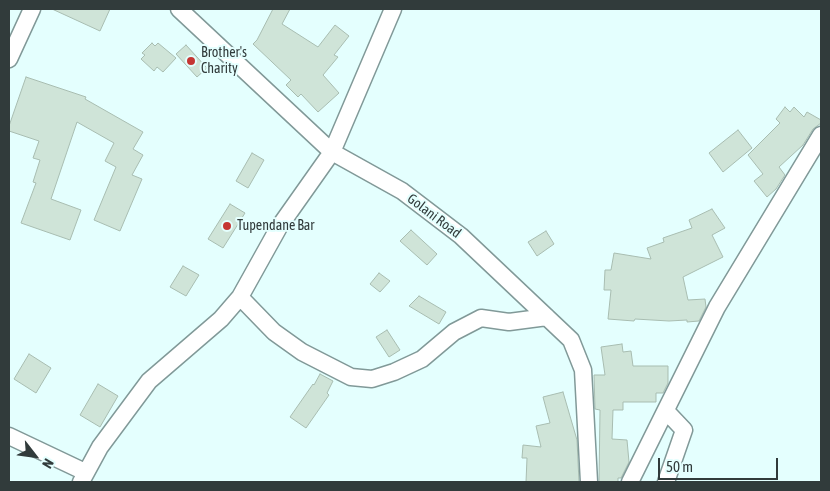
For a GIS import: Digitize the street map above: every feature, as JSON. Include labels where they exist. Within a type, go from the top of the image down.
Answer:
[{"type":"street","points":[[9,59],[32,9]]},
{"type":"street","name":"Golani Road","points":[[179,9],[332,152],[402,191],[461,236],[571,340],[582,370],[590,482]]},
{"type":"street","points":[[9,436],[83,477],[100,447],[149,382],[221,319],[240,297],[279,227],[332,152],[393,9]]},
{"type":"street","points":[[630,482],[716,307],[821,135]]},
{"type":"street","points":[[240,297],[274,332],[302,352],[351,377],[372,379],[394,372],[422,359],[454,332],[481,318],[509,322],[547,317]]},
{"type":"street","points":[[666,411],[684,430],[666,482]]},
{"type":"building","points":[[52,9],[110,9],[100,31]]},
{"type":"building","points":[[273,9],[290,9],[282,24],[318,47],[335,25],[349,36],[334,55],[338,57],[323,75],[339,93],[318,112],[301,94],[298,97],[286,85],[291,80],[253,44]]},
{"type":"building","points":[[152,43],[155,46],[158,43],[176,58],[163,72],[157,67],[154,71],[141,59],[145,55],[142,53]]},
{"type":"building","name":"Brother's Charity","points":[[186,45],[207,68],[197,77],[176,54]]},
{"type":"building","points":[[26,77],[86,97],[85,99],[143,132],[133,149],[143,155],[132,175],[142,179],[120,231],[94,220],[116,167],[105,161],[114,143],[77,122],[51,199],[81,210],[70,240],[21,223],[36,183],[33,182],[40,160],[33,158],[39,141],[9,131],[9,126]]},
{"type":"building","points":[[785,107],[790,112],[794,107],[804,117],[807,112],[821,120],[821,123],[813,129],[803,145],[779,167],[785,175],[776,189],[767,197],[754,181],[763,174],[748,155],[780,123],[776,119]]},
{"type":"building","points":[[738,130],[752,148],[723,172],[709,153]]},
{"type":"building","points":[[252,153],[264,160],[248,188],[236,181]]},
{"type":"building","name":"Tupendane Bar","points":[[230,204],[245,213],[223,248],[208,239]]},
{"type":"building","points":[[712,209],[725,228],[712,235],[723,257],[683,277],[688,300],[705,299],[706,307],[699,321],[608,319],[611,290],[604,290],[605,270],[611,270],[614,253],[651,259],[647,248],[664,242],[663,238],[692,228],[689,220]]},
{"type":"building","points":[[411,230],[437,254],[427,265],[400,241]]},
{"type":"building","points":[[546,231],[554,244],[537,256],[528,242]]},
{"type":"building","points":[[183,266],[199,275],[186,296],[170,287]]},
{"type":"building","points":[[379,273],[390,281],[380,292],[370,284]]},
{"type":"building","points":[[419,296],[446,312],[439,324],[409,306]]},
{"type":"building","points":[[387,330],[400,350],[389,357],[376,337]]},
{"type":"building","points":[[622,344],[623,352],[631,351],[633,366],[668,366],[668,383],[663,393],[656,393],[656,402],[623,402],[623,410],[613,410],[612,439],[627,440],[629,462],[621,478],[618,478],[618,482],[599,482],[600,410],[595,409],[594,375],[605,375],[601,347]]},
{"type":"building","points":[[29,354],[51,368],[36,393],[14,379]]},
{"type":"building","points":[[320,374],[333,381],[327,393],[329,395],[306,428],[290,417]]},
{"type":"building","points":[[98,384],[118,396],[100,427],[80,415]]},
{"type":"building","points":[[563,392],[577,440],[579,482],[526,482],[527,458],[522,458],[523,445],[541,447],[536,426],[550,423],[543,397]]},
{"type":"place","name":"Brother's Charity","points":[[191,61]]},
{"type":"place","name":"Tupendane Bar","points":[[227,226]]}]
